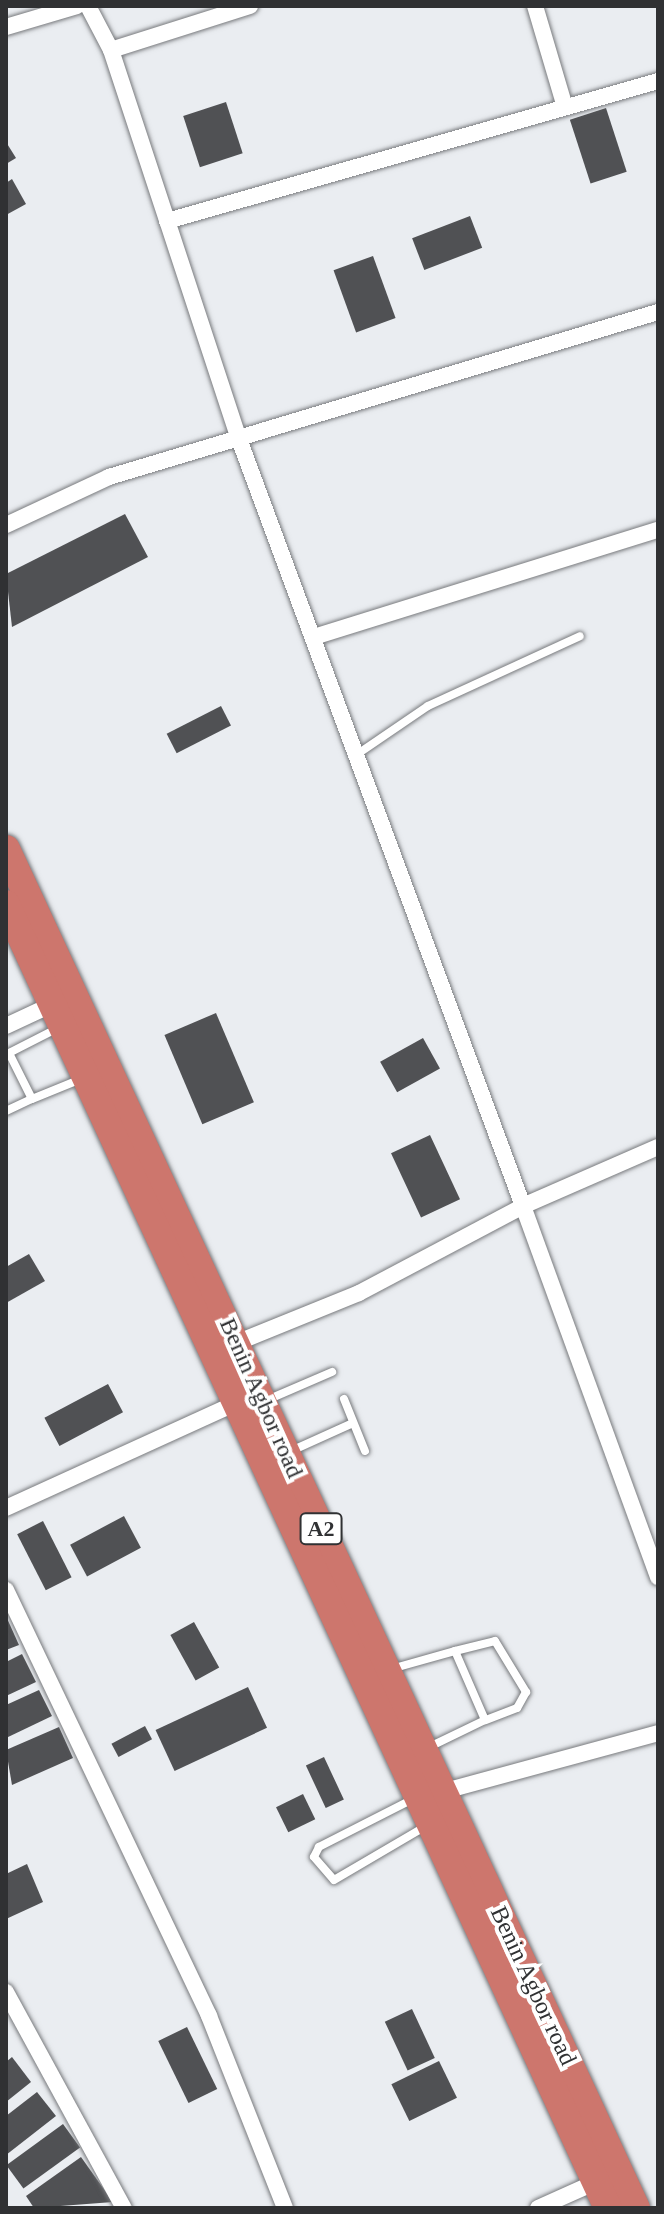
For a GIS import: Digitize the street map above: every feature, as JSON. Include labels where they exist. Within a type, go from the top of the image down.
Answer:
[{"type":"highway","name":"Benin Agbor road","points":[[6,849],[226,1347],[430,1794],[636,2208]]},
{"type":"highway","name":"Benin Agbor road","points":[[6,904],[87,1077],[226,1347]]},
{"type":"highway","name":"Benin Agbor road","points":[[251,1402],[286,1453],[422,1750],[430,1794],[431,1823],[608,2208]]},
{"type":"street","points":[[6,27],[77,6]]},
{"type":"street","points":[[88,6],[111,50],[239,439],[317,636],[658,1577]]},
{"type":"street","points":[[111,50],[250,6]]},
{"type":"street","points":[[535,6],[565,107]]},
{"type":"street","points":[[167,221],[658,81]]},
{"type":"street","points":[[6,525],[109,477],[658,312]]},
{"type":"street","points":[[317,636],[658,530]]},
{"type":"street","points":[[6,1026],[58,1015]]},
{"type":"street","points":[[226,1347],[359,1293],[523,1206],[658,1147]]},
{"type":"street","points":[[6,1508],[251,1402]]},
{"type":"street","points":[[6,1590],[209,2016],[285,2208]]},
{"type":"street","points":[[430,1794],[658,1733]]},
{"type":"street","points":[[6,1992],[124,2208]]},
{"type":"street","points":[[538,2208],[596,2182]]},
{"type":"lane","points":[[359,753],[428,706],[580,636]]},
{"type":"lane","points":[[32,1099],[8,1054],[58,1015]]},
{"type":"lane","points":[[6,1111],[87,1077]]},
{"type":"lane","points":[[251,1402],[332,1372]]},
{"type":"lane","points":[[344,1399],[365,1451]]},
{"type":"lane","points":[[286,1453],[353,1423]]},
{"type":"lane","points":[[386,1671],[495,1641],[526,1692],[517,1708],[422,1750]]},
{"type":"lane","points":[[455,1651],[485,1720]]},
{"type":"lane","points":[[430,1794],[319,1847],[314,1857],[334,1880],[431,1823]]},
{"type":"building","points":[[226,102],[243,153],[200,167],[183,116]]},
{"type":"building","points":[[606,108],[627,172],[591,183],[570,120]]},
{"type":"building","points":[[6,142],[16,158],[6,164]]},
{"type":"building","points":[[12,179],[26,204],[6,215],[6,183]]},
{"type":"building","points":[[470,216],[482,248],[424,270],[412,238]]},
{"type":"building","points":[[373,256],[396,318],[356,332],[334,270]]},
{"type":"building","points":[[125,514],[148,557],[12,627],[6,574]]},
{"type":"building","points":[[221,706],[231,726],[177,753],[167,734]]},
{"type":"building","points":[[216,1013],[254,1102],[202,1124],[164,1035]]},
{"type":"building","points":[[423,1038],[440,1069],[397,1092],[380,1062]]},
{"type":"building","points":[[430,1135],[460,1199],[421,1218],[391,1153]]},
{"type":"building","points":[[29,1254],[45,1281],[6,1303],[6,1267]]},
{"type":"building","points":[[108,1384],[123,1412],[59,1446],[44,1418]]},
{"type":"building","points":[[124,1516],[141,1548],[87,1576],[70,1545]]},
{"type":"building","points":[[43,1521],[72,1577],[46,1590],[17,1534]]},
{"type":"building","points":[[6,1616],[19,1645],[6,1650]]},
{"type":"building","points":[[194,1622],[219,1667],[196,1681],[170,1635]]},
{"type":"building","points":[[22,1654],[36,1682],[6,1696],[6,1662]]},
{"type":"building","points":[[248,1687],[267,1728],[175,1771],[156,1730]]},
{"type":"building","points":[[39,1690],[52,1716],[6,1738],[6,1705]]},
{"type":"building","points":[[145,1726],[152,1739],[118,1757],[111,1744]]},
{"type":"building","points":[[59,1727],[73,1758],[12,1785],[6,1750]]},
{"type":"building","points":[[324,1757],[344,1800],[326,1808],[306,1765]]},
{"type":"building","points":[[303,1794],[315,1819],[288,1832],[276,1807]]},
{"type":"building","points":[[27,1864],[43,1902],[6,1919],[6,1874]]},
{"type":"building","points":[[412,2009],[435,2058],[408,2071],[385,2022]]},
{"type":"building","points":[[187,2027],[217,2089],[188,2103],[158,2041]]},
{"type":"building","points":[[12,2057],[31,2082],[6,2102],[6,2062]]},
{"type":"building","points":[[439,2061],[457,2098],[409,2121],[391,2084]]},
{"type":"building","points":[[37,2092],[56,2116],[6,2155],[6,2116]]},
{"type":"building","points":[[63,2124],[80,2147],[23,2189],[6,2165]]},
{"type":"building","points":[[81,2157],[113,2202],[34,2208],[26,2196]]}]
